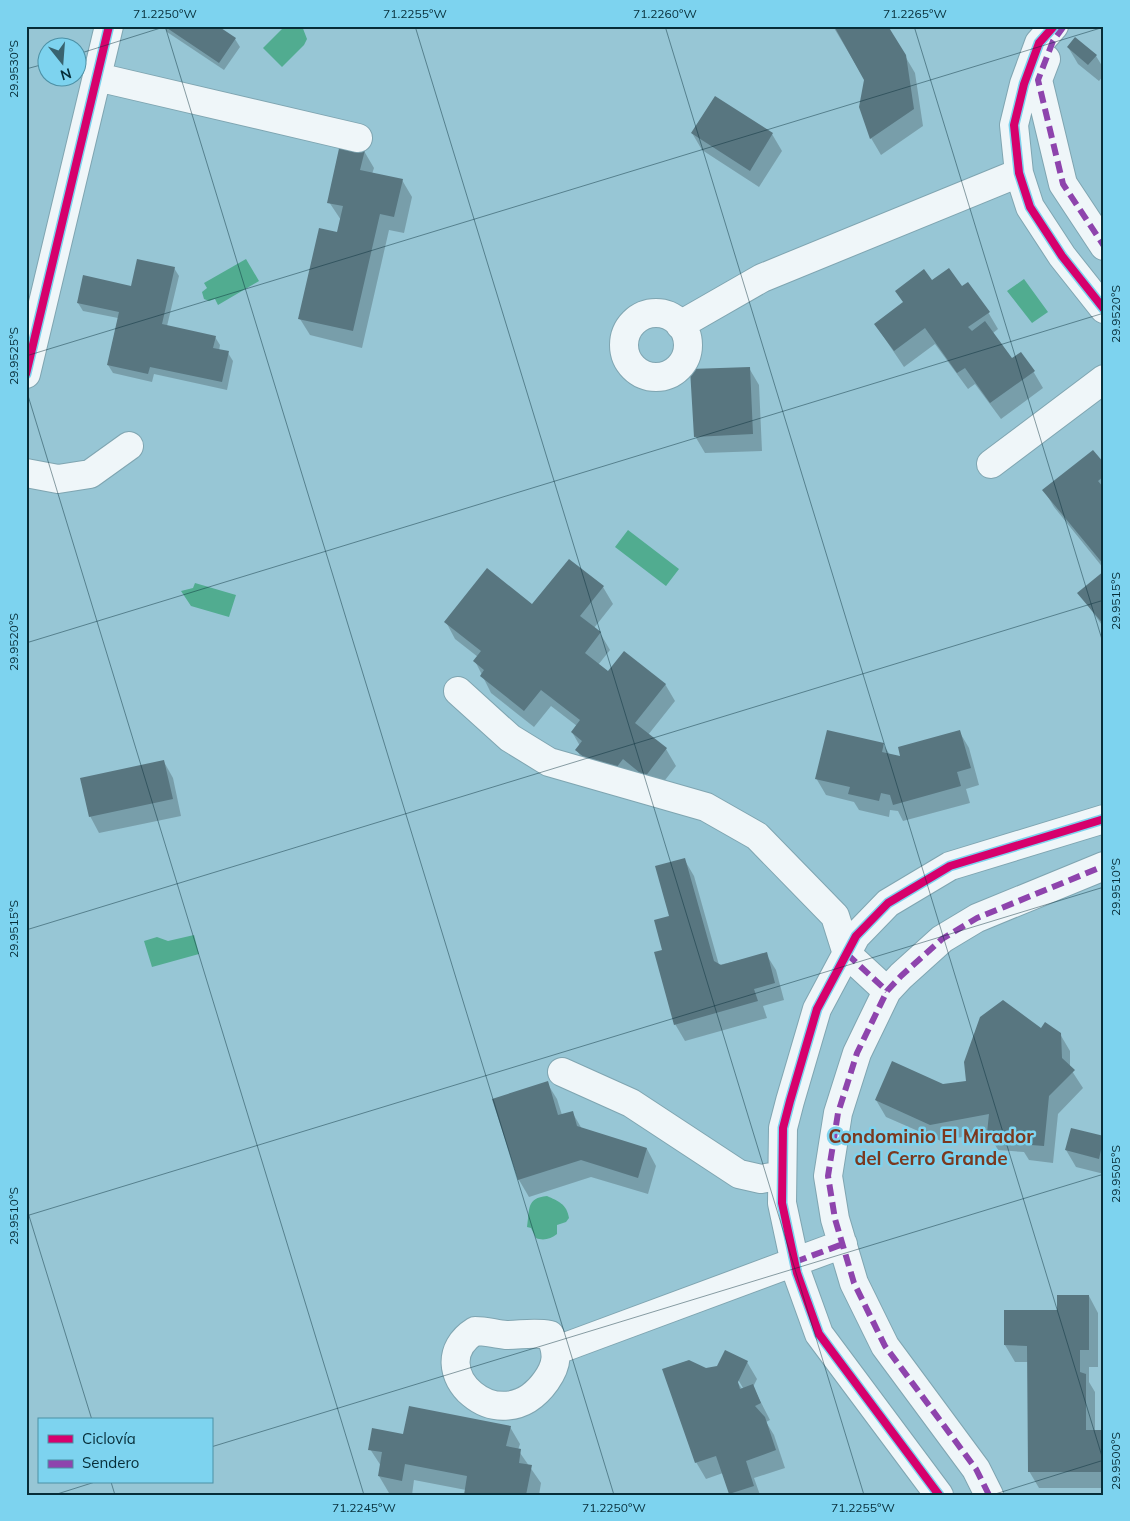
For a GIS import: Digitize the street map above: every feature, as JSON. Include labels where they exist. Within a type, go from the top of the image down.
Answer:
[{"type":"street","points":[[26,374],[109,26]]},
{"type":"street","points":[[1054,26],[1039,43],[1024,84],[1014,125],[1020,173],[1030,208],[1062,256],[1104,310]]},
{"type":"street","points":[[1064,26],[1053,41],[1038,80],[1063,184],[1104,246]]},
{"type":"street","points":[[97,77],[358,138]]},
{"type":"street","points":[[680,325],[762,278],[1020,173]]},
{"type":"street","points":[[991,464],[1104,379]]},
{"type":"street","points":[[26,473],[58,480],[90,474],[129,446]]},
{"type":"street","points":[[458,691],[510,738],[549,762],[706,807],[757,836],[835,916],[847,954],[887,990]]},
{"type":"street","points":[[939,1495],[819,1334],[795,1262],[782,1203],[783,1128],[816,1009],[856,936],[888,903],[950,866],[1104,819]]},
{"type":"street","points":[[989,1495],[976,1469],[885,1346],[854,1283],[835,1218],[828,1176],[838,1113],[857,1053],[887,990],[942,939],[978,918],[1104,866]]},
{"type":"street","points":[[562,1072],[630,1103],[739,1174],[761,1179],[782,1175]]},
{"type":"street","points":[[557,1350],[843,1244]]},
{"type":"shaded area","points":[[285,26],[302,26],[307,39],[304,45],[282,67],[263,48]]},
{"type":"shaded area","points":[[246,259],[259,281],[218,305],[215,299],[209,301],[204,299],[202,292],[207,288],[204,283]]},
{"type":"shaded area","points":[[1024,279],[1048,312],[1032,323],[1007,291]]},
{"type":"shaded area","points":[[628,530],[679,569],[666,586],[615,547]]},
{"type":"shaded area","points":[[195,583],[236,595],[229,617],[191,606],[181,591],[193,588]]},
{"type":"shaded area","points":[[194,935],[199,954],[152,967],[144,941],[157,937],[168,941]]},
{"type":"shaded area","points":[[547,1196],[564,1206],[569,1218],[566,1222],[557,1225],[557,1234],[550,1238],[536,1238],[531,1228],[527,1227],[530,1206],[535,1199]]},
{"type":"building","points":[[164,26],[218,26],[236,38],[219,63]]},
{"type":"building","points":[[834,26],[888,26],[906,55],[914,109],[870,139],[859,107],[864,80]]},
{"type":"building","points":[[1075,37],[1097,55],[1088,65],[1067,47]]},
{"type":"building","points":[[715,96],[773,133],[750,171],[691,133]]},
{"type":"building","points":[[340,144],[365,150],[360,170],[403,179],[394,217],[380,214],[353,331],[298,319],[319,228],[337,232],[343,206],[327,203]]},
{"type":"building","points":[[137,259],[175,267],[162,324],[216,336],[213,348],[229,351],[222,382],[150,367],[148,374],[107,365],[119,312],[77,303],[83,275],[131,286]]},
{"type":"building","points":[[949,268],[962,286],[968,282],[990,312],[968,327],[972,331],[985,321],[1012,358],[1021,352],[1035,371],[990,403],[965,368],[957,373],[925,328],[894,351],[874,324],[903,302],[895,291],[924,269],[932,280]]},
{"type":"building","points":[[750,367],[753,434],[694,437],[690,369]]},
{"type":"building","points":[[1093,450],[1104,463],[1104,476],[1098,481],[1104,488],[1104,565],[1042,490]]},
{"type":"building","points":[[569,559],[604,586],[580,616],[601,632],[585,653],[608,671],[624,651],[666,684],[635,723],[667,748],[645,777],[623,759],[609,777],[575,750],[582,741],[571,732],[580,720],[541,690],[524,711],[480,676],[484,670],[473,661],[481,651],[444,622],[487,568],[532,604]]},
{"type":"building","points":[[1104,571],[1104,625],[1077,593]]},
{"type":"building","points":[[827,730],[884,743],[882,752],[900,756],[898,747],[960,730],[971,768],[957,772],[961,786],[893,805],[890,795],[881,793],[879,801],[848,794],[850,787],[815,779]]},
{"type":"building","points":[[164,760],[173,799],[89,817],[80,778]]},
{"type":"building","points":[[685,858],[714,961],[721,965],[767,952],[775,983],[754,989],[758,1001],[674,1025],[654,952],[662,950],[654,920],[669,916],[655,866]]},
{"type":"building","points":[[1003,1000],[1041,1028],[1045,1022],[1061,1033],[1062,1058],[1075,1070],[1049,1096],[1044,1146],[1018,1144],[1018,1136],[987,1133],[989,1114],[930,1125],[875,1100],[892,1061],[943,1084],[966,1081],[964,1062],[980,1017]]},
{"type":"building","points":[[548,1081],[558,1115],[573,1111],[577,1126],[647,1148],[638,1178],[581,1160],[518,1180],[492,1099]]},
{"type":"building","points":[[1071,1128],[1104,1136],[1099,1159],[1065,1150]]},
{"type":"building","points":[[1057,1295],[1089,1295],[1089,1350],[1080,1350],[1080,1372],[1086,1374],[1086,1430],[1104,1430],[1104,1472],[1028,1472],[1027,1346],[1004,1345],[1004,1310],[1057,1310]]},
{"type":"building","points":[[725,1350],[748,1361],[738,1382],[740,1389],[753,1384],[761,1403],[755,1406],[765,1417],[776,1450],[746,1461],[754,1486],[729,1494],[716,1456],[695,1463],[662,1369],[689,1360],[706,1368],[717,1366]]},
{"type":"building","points":[[409,1406],[511,1426],[506,1446],[521,1449],[519,1463],[532,1465],[526,1495],[464,1495],[467,1476],[405,1464],[402,1481],[378,1476],[382,1452],[368,1450],[372,1428],[403,1434]]},
{"type":"marked path","points":[[1064,26],[1053,41],[1038,80],[1063,184],[1104,246]]},
{"type":"marked path","points":[[989,1495],[976,1469],[885,1346],[854,1283],[835,1219],[828,1176],[838,1113],[857,1053],[887,991],[901,976],[942,939],[977,918],[1104,866]]},
{"type":"marked path","points":[[847,954],[887,991]]},
{"type":"marked path","points":[[795,1262],[843,1244]]},
{"type":"cycle path","points":[[26,374],[109,26]]},
{"type":"cycle path","points":[[1054,26],[1039,43],[1024,84],[1014,125],[1019,173],[1030,207],[1062,256],[1104,309]]},
{"type":"cycle path","points":[[939,1495],[819,1334],[797,1273],[782,1203],[783,1128],[817,1009],[856,936],[888,903],[950,866],[1104,819]]},
{"type":"district","name":"Condominio El Mirador del Cerro Grande","points":[[931,1147]]}]
